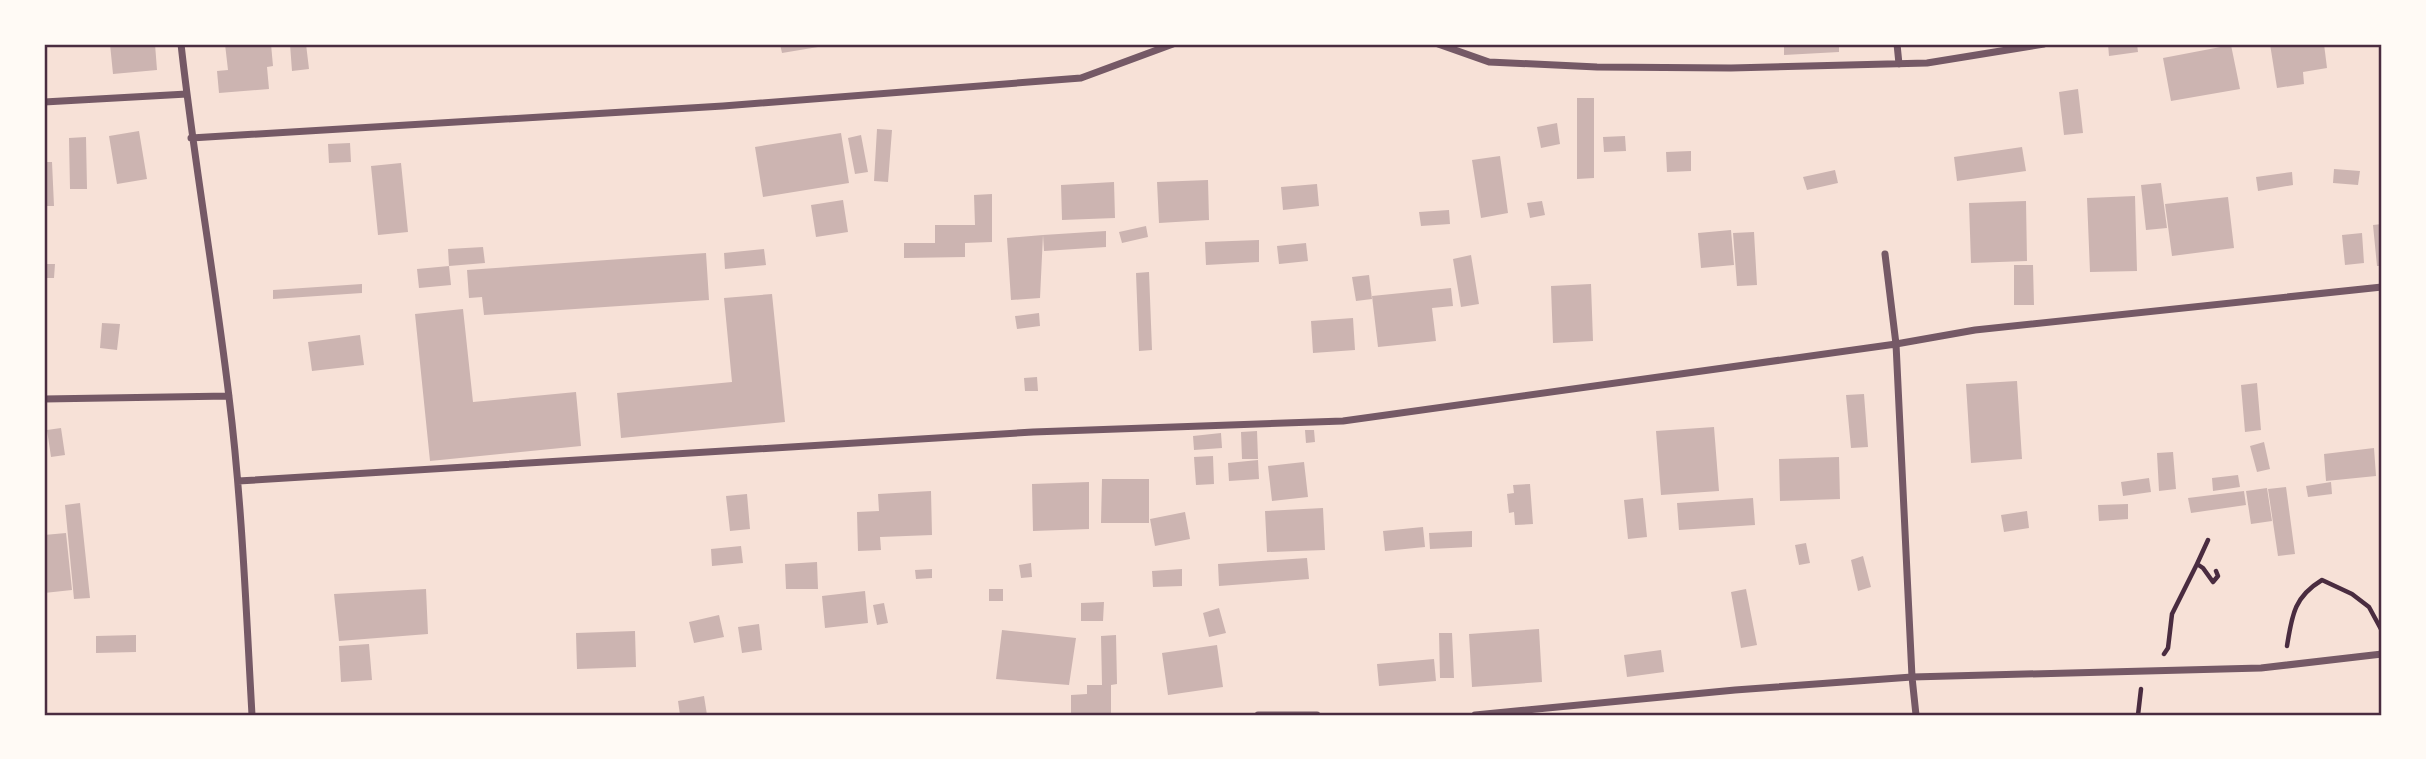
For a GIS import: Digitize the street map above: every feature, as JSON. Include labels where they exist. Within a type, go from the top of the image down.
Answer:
[{"type":"street","points":[[181,44],[191,138],[239,481],[252,715]]},
{"type":"street","points":[[191,138],[723,106],[1081,78],[1173,44]]},
{"type":"street","points":[[1438,44],[1489,62],[1731,68],[1927,63],[2044,44]]},
{"type":"street","points":[[1898,44],[1899,64]]},
{"type":"street","points":[[44,102],[187,94]]},
{"type":"street","points":[[1885,254],[1896,344],[1916,715]]},
{"type":"street","points":[[239,481],[1033,432],[1343,421],[1896,344],[1975,330],[2382,286]]},
{"type":"street","points":[[44,399],[229,396]]},
{"type":"street","points":[[1475,715],[1735,690],[1912,677],[2261,668],[2382,654]]},
{"type":"street","points":[[1258,715],[1317,715]]},
{"type":"path","points":[[2138,715],[2141,671],[2161,660],[2165,654],[2172,614],[2208,540]]},
{"type":"path","points":[[2197,564],[2213,582],[2218,576],[2216,571]]},
{"type":"path","points":[[2288,642],[2288,632],[2300,598],[2306,589],[2322,580],[2351,594],[2369,607],[2382,631]]},
{"type":"building","points":[[110,44],[155,44],[157,70],[113,74]]},
{"type":"building","points":[[225,44],[271,44],[273,66],[267,67],[269,89],[219,93],[217,71],[228,70]]},
{"type":"building","points":[[290,44],[306,44],[309,69],[292,71]]},
{"type":"building","points":[[780,44],[823,44],[824,46],[782,53]]},
{"type":"building","points":[[1784,44],[1839,44],[1839,52],[1784,55]]},
{"type":"building","points":[[2108,44],[2137,44],[2138,52],[2109,56]]},
{"type":"building","points":[[2270,44],[2324,44],[2327,68],[2303,72],[2304,84],[2277,88]]},
{"type":"building","points":[[2231,45],[2240,89],[2171,101],[2163,58]]},
{"type":"building","points":[[2078,89],[2083,133],[2064,135],[2059,92]]},
{"type":"building","points":[[1577,98],[1594,98],[1594,178],[1577,179]]},
{"type":"building","points":[[1557,123],[1560,144],[1541,148],[1537,127]]},
{"type":"building","points":[[877,129],[892,130],[888,182],[874,181]]},
{"type":"building","points":[[139,131],[147,179],[117,184],[109,136]]},
{"type":"building","points":[[841,133],[849,183],[763,197],[755,147]]},
{"type":"building","points":[[861,135],[868,172],[855,174],[848,138]]},
{"type":"building","points":[[1625,136],[1626,151],[1604,152],[1603,137]]},
{"type":"building","points":[[86,137],[87,189],[70,189],[69,138]]},
{"type":"building","points":[[350,143],[351,162],[329,163],[328,144]]},
{"type":"building","points":[[2022,147],[2026,171],[1957,181],[1954,157]]},
{"type":"building","points":[[1691,151],[1691,171],[1667,172],[1666,152]]},
{"type":"building","points":[[1500,156],[1508,213],[1481,218],[1472,160]]},
{"type":"building","points":[[44,162],[52,162],[54,206],[44,206]]},
{"type":"building","points":[[401,163],[408,232],[378,235],[371,166]]},
{"type":"building","points":[[2334,169],[2360,171],[2358,185],[2333,183]]},
{"type":"building","points":[[1835,170],[1838,183],[1807,190],[1803,177]]},
{"type":"building","points":[[2292,172],[2293,185],[2258,191],[2256,177]]},
{"type":"building","points":[[1208,180],[1209,220],[1159,223],[1157,182]]},
{"type":"building","points":[[1114,182],[1115,218],[1062,220],[1061,185]]},
{"type":"building","points":[[2161,183],[2167,228],[2146,230],[2141,185]]},
{"type":"building","points":[[1317,184],[1319,206],[1283,210],[1281,187]]},
{"type":"building","points":[[992,194],[992,242],[965,243],[965,257],[904,258],[904,243],[935,243],[935,225],[975,225],[974,195]]},
{"type":"building","points":[[2135,196],[2137,271],[2090,272],[2087,198]]},
{"type":"building","points":[[2228,197],[2234,248],[2172,256],[2165,204]]},
{"type":"building","points":[[843,200],[848,232],[816,237],[811,205]]},
{"type":"building","points":[[1542,201],[1545,215],[1530,218],[1527,203]]},
{"type":"building","points":[[2026,201],[2027,261],[1971,263],[1969,203]]},
{"type":"building","points":[[1449,210],[1450,224],[1421,226],[1419,212]]},
{"type":"building","points":[[2382,224],[2382,266],[2377,266],[2373,225]]},
{"type":"building","points":[[1146,226],[1148,237],[1122,243],[1119,232]]},
{"type":"building","points":[[1731,230],[1734,265],[1701,268],[1698,233]]},
{"type":"building","points":[[1106,231],[1106,247],[1044,251],[1043,235]]},
{"type":"building","points":[[1754,232],[1757,285],[1737,286],[1733,233]]},
{"type":"building","points":[[2362,233],[2364,263],[2345,265],[2342,235]]},
{"type":"building","points":[[1043,235],[1040,298],[1011,300],[1007,238]]},
{"type":"building","points":[[1259,240],[1259,262],[1206,265],[1205,242]]},
{"type":"building","points":[[1306,243],[1308,261],[1279,264],[1277,246]]},
{"type":"building","points":[[483,247],[485,263],[449,266],[448,249]]},
{"type":"building","points":[[764,249],[766,265],[725,269],[724,253]]},
{"type":"building","points":[[706,253],[709,300],[484,315],[482,297],[469,298],[467,270]]},
{"type":"building","points":[[1471,255],[1479,304],[1461,307],[1453,259]]},
{"type":"building","points":[[44,264],[55,264],[54,278],[44,278]]},
{"type":"building","points":[[2014,265],[2033,265],[2034,305],[2014,305]]},
{"type":"building","points":[[449,266],[451,285],[419,288],[417,269]]},
{"type":"building","points":[[1149,272],[1152,350],[1139,351],[1136,273]]},
{"type":"building","points":[[1369,275],[1372,299],[1356,301],[1352,277]]},
{"type":"building","points":[[362,284],[362,293],[273,299],[273,290]]},
{"type":"building","points":[[1591,284],[1593,341],[1553,343],[1551,286]]},
{"type":"building","points":[[1451,288],[1453,306],[1432,308],[1436,341],[1378,347],[1372,296]]},
{"type":"building","points":[[772,294],[785,422],[621,438],[617,393],[732,382],[724,298]]},
{"type":"building","points":[[463,309],[473,402],[576,392],[581,446],[430,461],[415,314]]},
{"type":"building","points":[[1039,313],[1040,326],[1017,329],[1015,316]]},
{"type":"building","points":[[1353,318],[1355,350],[1313,353],[1311,321]]},
{"type":"building","points":[[102,323],[120,324],[117,350],[100,348]]},
{"type":"building","points":[[360,335],[364,365],[312,371],[308,342]]},
{"type":"building","points":[[1037,377],[1038,391],[1025,391],[1024,378]]},
{"type":"building","points":[[2017,381],[2022,459],[1971,463],[1966,384]]},
{"type":"building","points":[[2257,383],[2261,430],[2245,432],[2241,385]]},
{"type":"building","points":[[1864,394],[1868,447],[1851,448],[1846,395]]},
{"type":"building","points":[[1714,427],[1719,491],[1661,495],[1656,431]]},
{"type":"building","points":[[61,428],[65,455],[51,457],[47,430]]},
{"type":"building","points":[[1305,430],[1314,430],[1315,442],[1306,443]]},
{"type":"building","points":[[1257,431],[1258,459],[1242,459],[1241,432]]},
{"type":"building","points":[[1221,433],[1222,448],[1194,450],[1193,436]]},
{"type":"building","points":[[2264,442],[2270,469],[2257,472],[2250,446]]},
{"type":"building","points":[[2374,448],[2376,476],[2326,481],[2324,454]]},
{"type":"building","points":[[2173,452],[2176,489],[2159,491],[2157,453]]},
{"type":"building","points":[[1213,456],[1214,484],[1196,485],[1194,457]]},
{"type":"building","points":[[1839,457],[1840,499],[1780,501],[1779,459]]},
{"type":"building","points":[[1258,460],[1259,479],[1229,481],[1228,463]]},
{"type":"building","points":[[1304,462],[1308,497],[1272,501],[1268,466]]},
{"type":"building","points":[[2238,475],[2240,487],[2213,491],[2212,478]]},
{"type":"building","points":[[2149,478],[2151,492],[2123,496],[2121,482]]},
{"type":"building","points":[[1102,479],[1149,479],[1149,523],[1101,523]]},
{"type":"building","points":[[1089,482],[1089,529],[1033,531],[1032,484]]},
{"type":"building","points":[[2331,482],[2332,494],[2308,497],[2306,486]]},
{"type":"building","points":[[1530,484],[1533,524],[1515,525],[1514,512],[1509,513],[1507,494],[1514,493],[1513,485]]},
{"type":"building","points":[[2286,487],[2295,554],[2278,556],[2268,489]]},
{"type":"building","points":[[2267,488],[2272,521],[2251,524],[2246,491]]},
{"type":"building","points":[[931,491],[932,535],[880,537],[881,550],[858,551],[857,512],[879,511],[878,494]]},
{"type":"building","points":[[2244,491],[2246,505],[2191,513],[2188,498]]},
{"type":"building","points":[[747,494],[750,529],[730,531],[726,496]]},
{"type":"building","points":[[1643,498],[1647,537],[1628,539],[1624,500]]},
{"type":"building","points":[[1753,498],[1755,525],[1679,530],[1677,503]]},
{"type":"building","points":[[80,503],[90,598],[74,599],[65,505]]},
{"type":"building","points":[[2128,504],[2128,519],[2099,521],[2098,505]]},
{"type":"building","points":[[1323,508],[1325,550],[1267,552],[1265,511]]},
{"type":"building","points":[[2027,511],[2029,528],[2004,532],[2001,515]]},
{"type":"building","points":[[1185,512],[1190,539],[1155,546],[1150,519]]},
{"type":"building","points":[[1423,527],[1425,547],[1385,551],[1383,531]]},
{"type":"building","points":[[1472,531],[1472,547],[1430,549],[1429,533]]},
{"type":"building","points":[[66,533],[72,590],[44,593],[44,535]]},
{"type":"building","points":[[1806,543],[1810,563],[1799,565],[1795,545]]},
{"type":"building","points":[[741,546],[743,563],[712,566],[711,549]]},
{"type":"building","points":[[1863,556],[1871,587],[1858,591],[1851,560]]},
{"type":"building","points":[[1307,558],[1309,579],[1219,586],[1218,564]]},
{"type":"building","points":[[817,562],[818,589],[786,589],[785,564]]},
{"type":"building","points":[[1031,563],[1032,577],[1021,578],[1019,565]]},
{"type":"building","points":[[932,569],[932,578],[916,579],[915,570]]},
{"type":"building","points":[[1182,569],[1182,586],[1153,587],[1152,571]]},
{"type":"building","points":[[426,589],[428,634],[339,641],[334,594]]},
{"type":"building","points":[[989,589],[1003,589],[1003,601],[989,601]]},
{"type":"building","points":[[1746,589],[1757,645],[1741,648],[1731,592]]},
{"type":"building","points":[[865,591],[868,623],[825,628],[822,596]]},
{"type":"building","points":[[1104,602],[1103,621],[1081,621],[1081,603]]},
{"type":"building","points":[[884,603],[888,623],[877,625],[873,605]]},
{"type":"building","points":[[1219,608],[1226,633],[1209,637],[1203,613]]},
{"type":"building","points":[[719,615],[724,637],[694,643],[689,622]]},
{"type":"building","points":[[759,624],[762,650],[742,653],[738,627]]},
{"type":"building","points":[[1539,629],[1542,682],[1472,687],[1469,634]]},
{"type":"building","points":[[1002,630],[1076,638],[1069,685],[996,679]]},
{"type":"building","points":[[635,631],[636,667],[577,669],[576,633]]},
{"type":"building","points":[[1439,633],[1452,633],[1454,678],[1440,678]]},
{"type":"building","points":[[136,635],[136,652],[96,653],[96,636]]},
{"type":"building","points":[[1116,635],[1117,684],[1111,685],[1111,715],[1071,715],[1071,695],[1087,694],[1087,685],[1102,685],[1101,636]]},
{"type":"building","points":[[369,644],[372,680],[341,682],[339,646]]},
{"type":"building","points":[[1217,645],[1223,687],[1168,695],[1162,653]]},
{"type":"building","points":[[1661,650],[1664,672],[1627,677],[1624,655]]},
{"type":"building","points":[[1434,659],[1436,681],[1379,686],[1377,664]]},
{"type":"building","points":[[704,696],[707,715],[680,715],[678,701]]}]
